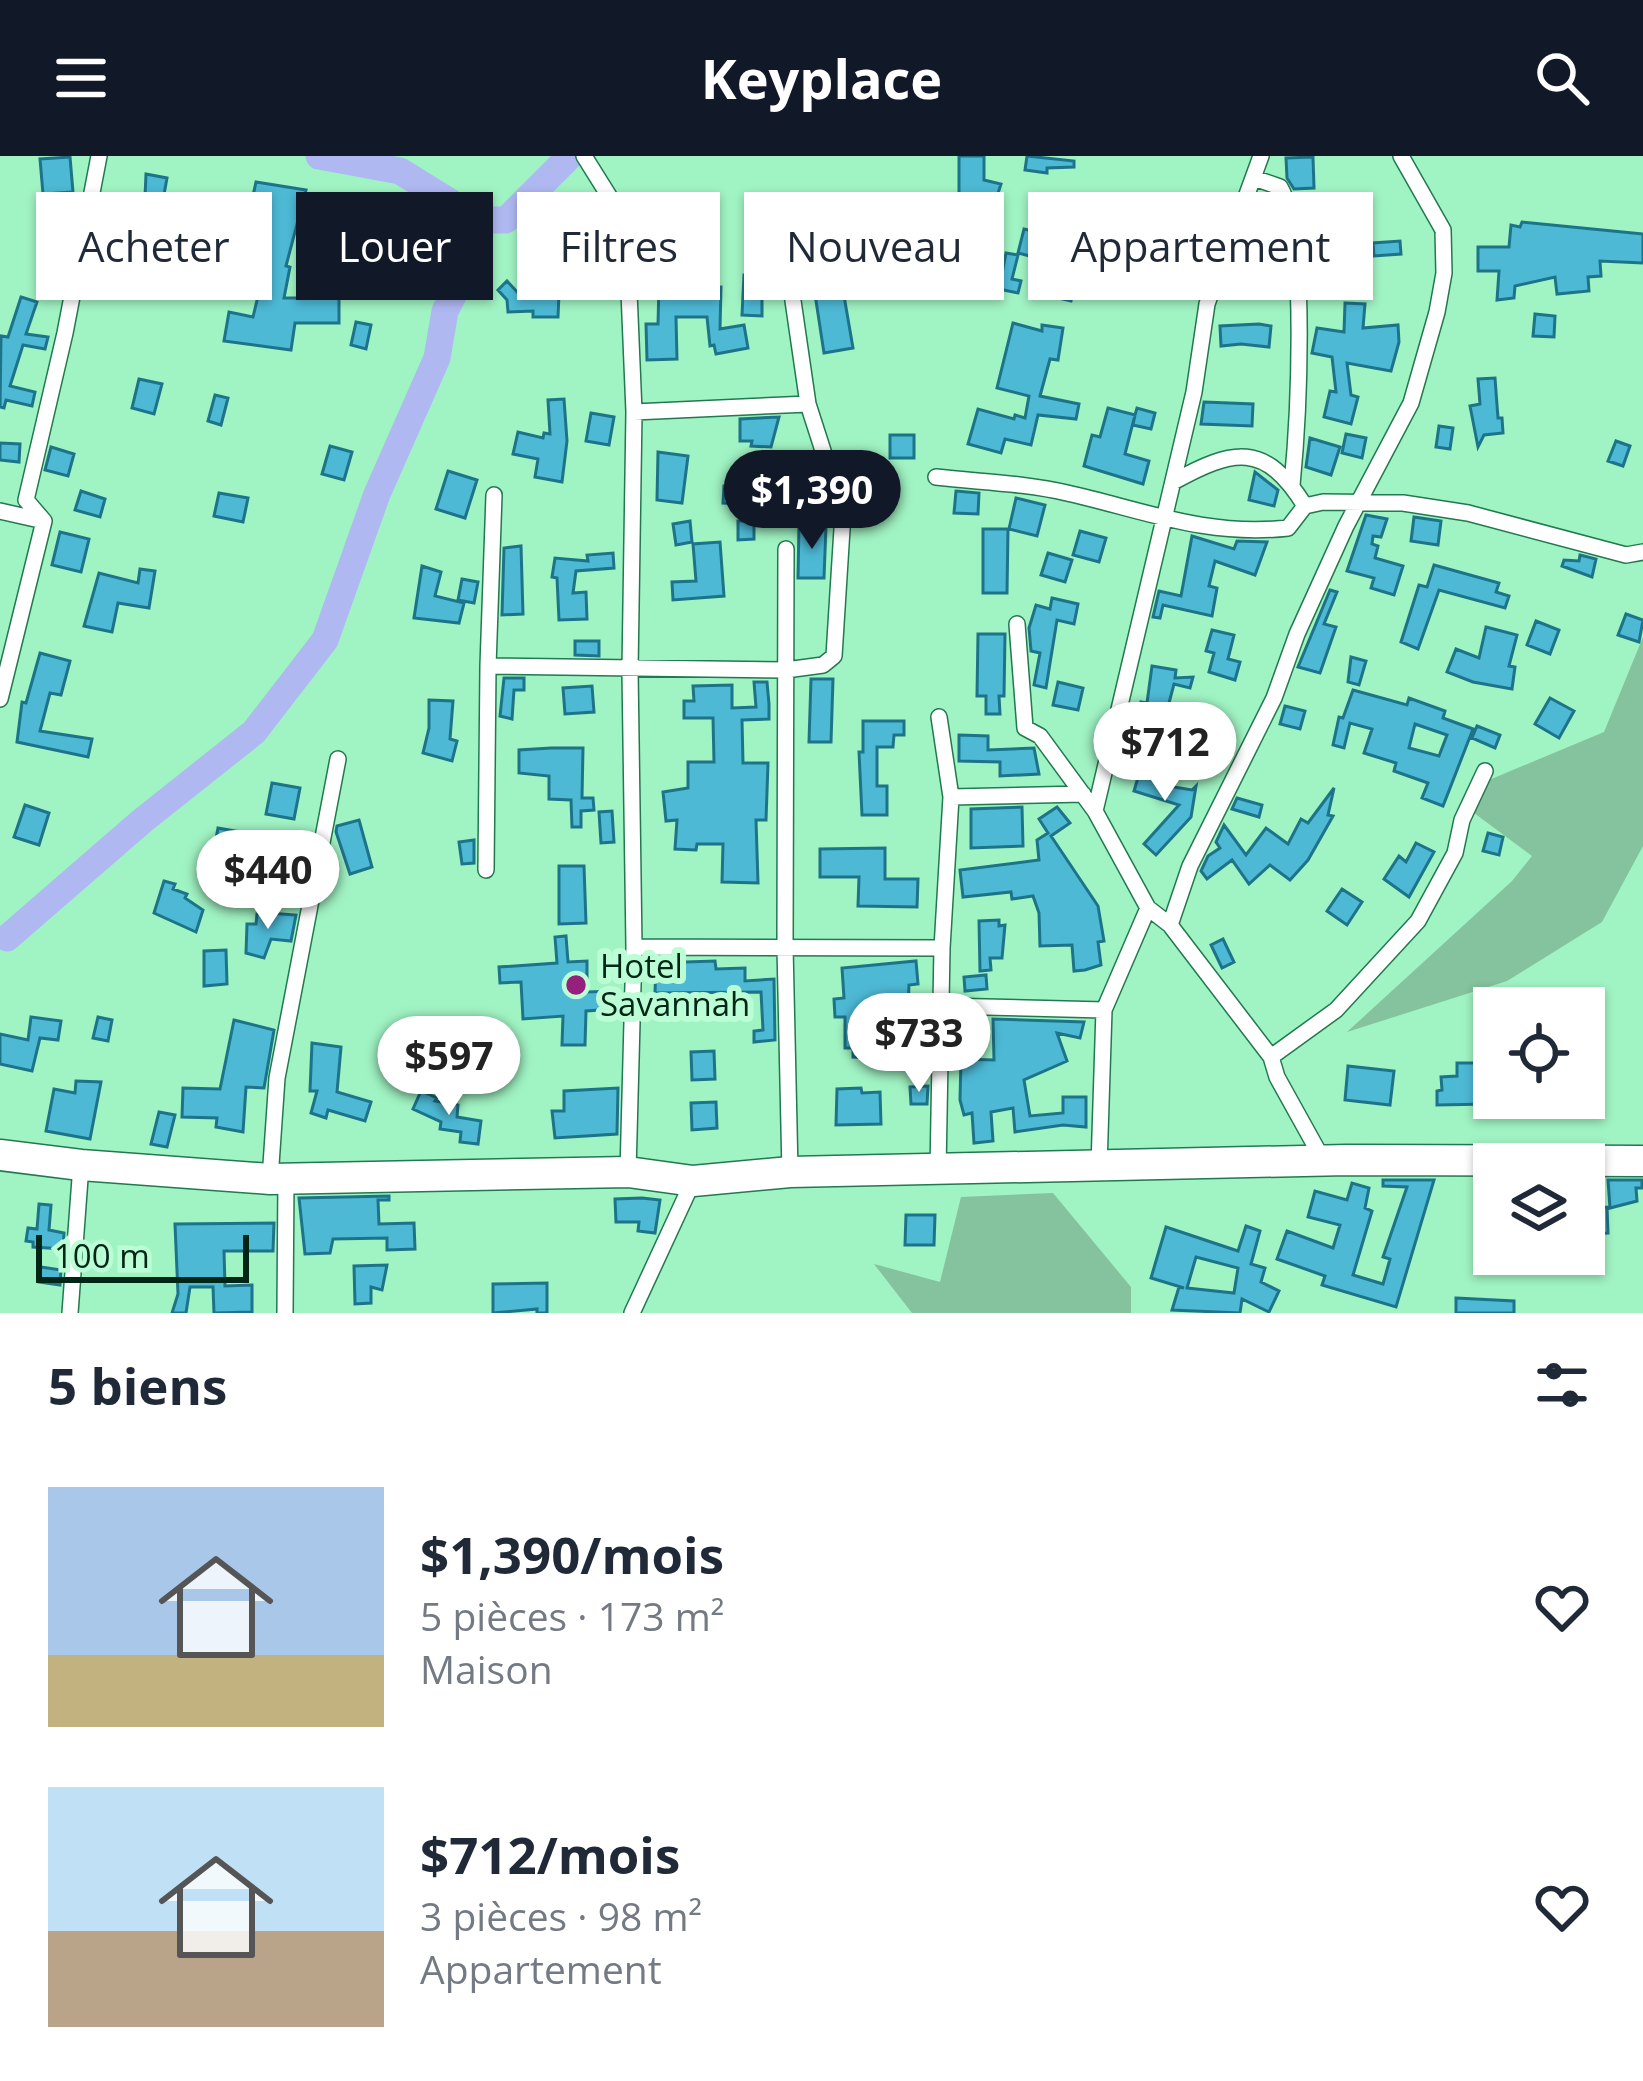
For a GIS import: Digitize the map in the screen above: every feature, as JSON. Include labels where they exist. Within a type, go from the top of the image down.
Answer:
[{"type":"highway","points":[[0,1155],[81,1166],[278,1178],[628,1172],[693,1181],[790,1172],[1643,1161]]},
{"type":"street","points":[[44,521],[26,500],[99,156]]},
{"type":"street","points":[[1095,811],[1194,392],[1207,304],[1261,156]]},
{"type":"street","points":[[1170,925],[1190,866],[1274,698],[1297,634],[1411,403],[1437,312],[1444,273],[1443,230],[1401,156]]},
{"type":"street","points":[[586,158],[609,196],[627,244],[634,412],[630,670],[634,947],[628,1172]]},
{"type":"street","points":[[1254,178],[1280,187],[1290,213],[1299,365],[1292,485]]},
{"type":"street","points":[[488,666],[786,670],[823,665],[834,656],[843,514],[808,404],[793,300]]},
{"type":"street","points":[[634,412],[808,404]]},
{"type":"street","points":[[1173,482],[1204,465],[1246,454],[1292,485],[1305,506]]},
{"type":"street","points":[[936,477],[1064,492],[1199,526],[1273,530],[1288,528],[1305,506],[1323,502],[1403,503],[1468,513],[1626,555],[1643,552]]},
{"type":"street","points":[[487,870],[494,495]]},
{"type":"street","points":[[0,511],[44,521]]},
{"type":"street","points":[[0,699],[44,521]]},
{"type":"street","points":[[786,549],[784,946],[790,1172]]},
{"type":"street","points":[[1017,624],[1025,728],[1040,736],[1095,811],[1148,908],[1170,925],[1271,1057],[1276,1077],[1324,1162]]},
{"type":"street","points":[[938,1171],[942,948],[951,796],[939,717]]},
{"type":"street","points":[[285,1313],[278,1078],[338,759]]},
{"type":"street","points":[[1271,1057],[1336,1010],[1418,921],[1455,853],[1462,820],[1486,771]]},
{"type":"street","points":[[951,796],[1083,794]]},
{"type":"street","points":[[1100,1167],[1105,1010],[1148,908]]},
{"type":"street","points":[[634,947],[942,948]]},
{"type":"street","points":[[943,1006],[1105,1010]]},
{"type":"street","points":[[70,1313],[81,1166]]},
{"type":"street","points":[[632,1313],[693,1181]]},
{"type":"green space","points":[[1643,637],[1643,846],[1602,922],[1507,981],[1473,987],[1473,992],[1347,1032],[1512,881],[1532,856],[1466,807],[1489,780],[1604,732]]},
{"type":"green space","points":[[1053,1193],[1131,1287],[1131,1313],[912,1313],[874,1264],[940,1282],[961,1197]]},
{"type":"building","points":[[959,156],[984,156],[984,180],[1001,184],[998,192],[959,192]]},
{"type":"building","points":[[1027,156],[1074,161],[1074,167],[1047,168],[1047,173],[1025,170]]},
{"type":"building","points":[[70,157],[73,192],[43,192],[40,159]]},
{"type":"building","points":[[1313,157],[1314,188],[1294,189],[1287,178],[1286,158]]},
{"type":"building","points":[[146,174],[167,178],[164,192],[145,192]]},
{"type":"building","points":[[256,182],[306,190],[296,192],[296,228],[284,298],[339,300],[339,323],[295,323],[291,350],[224,341],[229,312],[253,317],[257,300],[272,300],[272,192],[254,192]]},
{"type":"building","points":[[1522,222],[1643,234],[1643,263],[1600,261],[1601,276],[1588,277],[1589,291],[1557,294],[1555,277],[1515,286],[1514,298],[1497,300],[1499,271],[1478,271],[1478,247],[1509,247],[1511,225],[1520,227]]},
{"type":"building","points":[[1024,229],[1028,230],[1028,256],[1018,253]]},
{"type":"building","points":[[1400,241],[1401,254],[1374,256],[1373,243]]},
{"type":"building","points":[[1006,253],[1018,255],[1012,279],[1021,281],[1018,293],[1004,290]]},
{"type":"building","points":[[744,275],[744,300],[762,300],[762,316],[742,315]]},
{"type":"building","points":[[507,281],[517,292],[517,300],[559,300],[558,317],[508,312],[507,300],[498,290]]},
{"type":"building","points":[[721,287],[720,329],[744,325],[748,348],[716,354],[714,345],[710,346],[707,317],[676,317],[677,359],[647,360],[646,324],[658,324],[659,300],[720,300]]},
{"type":"building","points":[[21,297],[37,302],[26,334],[48,337],[45,349],[23,345],[10,386],[35,392],[32,406],[6,400],[4,408],[0,407],[1,336],[8,337]]},
{"type":"building","points":[[816,300],[845,300],[853,348],[824,353]]},
{"type":"building","points":[[1345,303],[1365,304],[1363,328],[1398,325],[1399,342],[1391,371],[1347,363],[1351,395],[1358,397],[1351,424],[1324,417],[1330,391],[1336,392],[1332,357],[1312,353],[1317,328],[1344,332]]},
{"type":"building","points":[[1535,314],[1555,316],[1554,337],[1533,336]]},
{"type":"building","points":[[356,322],[371,325],[366,349],[351,345]]},
{"type":"building","points":[[1013,323],[1042,331],[1042,325],[1063,328],[1058,360],[1050,359],[1040,396],[1079,404],[1076,419],[1038,415],[1031,445],[1005,439],[1001,453],[968,444],[978,409],[1025,418],[1029,396],[997,388]]},
{"type":"building","points":[[1220,326],[1271,326],[1269,347],[1221,346]]},
{"type":"building","points":[[1495,378],[1503,433],[1484,435],[1478,447],[1470,406],[1480,404],[1478,379]]},
{"type":"building","points":[[139,379],[162,384],[154,414],[132,408]]},
{"type":"building","points":[[215,395],[228,398],[221,425],[208,421]]},
{"type":"building","points":[[564,399],[567,441],[562,482],[535,477],[538,459],[513,454],[518,432],[543,438],[544,433],[550,434],[548,400]]},
{"type":"building","points":[[1204,402],[1253,404],[1252,426],[1201,424]]},
{"type":"building","points":[[1108,408],[1135,415],[1125,454],[1149,461],[1143,484],[1084,466],[1092,435],[1100,437]]},
{"type":"building","points":[[1137,408],[1155,413],[1151,429],[1133,425]]},
{"type":"building","points":[[591,413],[614,417],[609,445],[586,441]]},
{"type":"building","points":[[779,417],[771,447],[740,441],[740,419]]},
{"type":"building","points":[[1439,426],[1453,428],[1450,449],[1436,447]]},
{"type":"building","points":[[1346,434],[1366,438],[1362,458],[1342,453]]},
{"type":"building","points":[[890,435],[914,435],[914,458],[890,458]]},
{"type":"building","points":[[1310,438],[1340,447],[1331,475],[1306,467]]},
{"type":"building","points":[[1616,441],[1630,446],[1623,466],[1608,461]]},
{"type":"building","points":[[0,443],[20,444],[19,462],[0,460]]},
{"type":"building","points":[[330,446],[352,452],[344,480],[322,474]]},
{"type":"building","points":[[51,447],[74,454],[68,476],[45,470]]},
{"type":"building","points":[[658,452],[688,456],[682,503],[657,500]]},
{"type":"building","points":[[448,471],[477,480],[465,518],[436,509]]},
{"type":"building","points":[[1255,472],[1278,490],[1274,506],[1249,500]]},
{"type":"building","points":[[724,486],[742,487],[741,504],[723,503]]},
{"type":"building","points":[[81,491],[105,499],[100,517],[75,510]]},
{"type":"building","points":[[956,491],[979,493],[978,514],[954,513]]},
{"type":"building","points":[[219,493],[248,498],[243,522],[214,516]]},
{"type":"building","points":[[1016,498],[1045,505],[1037,536],[1009,529]]},
{"type":"building","points":[[1366,515],[1387,519],[1381,537],[1373,536],[1372,544],[1378,546],[1375,558],[1403,566],[1394,595],[1371,588],[1374,578],[1347,571]]},
{"type":"building","points":[[1414,517],[1441,521],[1438,545],[1411,541]]},
{"type":"building","points":[[690,521],[692,542],[676,545],[673,524]]},
{"type":"building","points":[[738,521],[754,521],[754,539],[738,540]]},
{"type":"building","points":[[799,525],[826,526],[824,578],[798,578]]},
{"type":"building","points":[[983,529],[1008,529],[1007,593],[983,593]]},
{"type":"building","points":[[1080,531],[1106,538],[1099,562],[1073,555]]},
{"type":"building","points":[[60,532],[89,539],[81,572],[52,565]]},
{"type":"building","points":[[1192,536],[1234,549],[1237,541],[1267,542],[1255,575],[1215,561],[1209,586],[1217,588],[1212,616],[1163,605],[1160,618],[1153,617],[1159,591],[1181,596]]},
{"type":"building","points":[[720,542],[724,596],[673,600],[672,582],[696,581],[693,544]]},
{"type":"building","points":[[521,546],[523,614],[502,615],[504,548]]},
{"type":"building","points":[[613,553],[614,568],[576,571],[573,593],[586,592],[587,619],[559,620],[557,578],[552,577],[555,558],[588,561],[587,555]]},
{"type":"building","points":[[1048,553],[1072,560],[1065,582],[1041,575]]},
{"type":"building","points":[[1580,555],[1596,559],[1592,577],[1562,566],[1564,560],[1579,561]]},
{"type":"building","points":[[1434,565],[1499,583],[1496,592],[1509,596],[1505,608],[1439,590],[1418,649],[1401,642],[1419,585],[1427,587]]},
{"type":"building","points":[[422,566],[441,572],[435,596],[464,603],[459,623],[414,618]]},
{"type":"building","points":[[140,569],[155,571],[149,608],[118,603],[112,632],[84,626],[99,573],[138,583]]},
{"type":"building","points":[[462,579],[478,582],[474,603],[458,600]]},
{"type":"building","points":[[1330,590],[1337,592],[1324,624],[1336,627],[1320,673],[1298,667]]},
{"type":"building","points":[[1052,598],[1078,604],[1074,624],[1057,620],[1046,688],[1034,685],[1040,653],[1031,651],[1029,628],[1036,605],[1050,609]]},
{"type":"building","points":[[1626,614],[1643,620],[1639,642],[1618,635]]},
{"type":"building","points":[[1536,621],[1559,630],[1550,654],[1527,645]]},
{"type":"building","points":[[1486,627],[1517,635],[1509,666],[1515,667],[1512,689],[1447,672],[1456,649],[1479,658]]},
{"type":"building","points":[[1212,630],[1234,635],[1228,659],[1240,662],[1235,680],[1209,672],[1214,653],[1206,651]]},
{"type":"building","points":[[978,634],[1005,634],[1000,714],[986,714],[986,696],[977,696]]},
{"type":"building","points":[[575,641],[599,641],[599,656],[575,655]]},
{"type":"building","points":[[40,653],[70,661],[61,695],[50,693],[40,731],[92,739],[88,757],[17,742],[22,702],[26,703]]},
{"type":"building","points":[[1351,657],[1366,661],[1359,685],[1348,682]]},
{"type":"building","points":[[1152,666],[1176,670],[1175,678],[1193,677],[1190,688],[1174,684],[1165,718],[1140,714],[1141,702],[1147,703]]},
{"type":"building","points":[[504,678],[524,678],[524,690],[514,690],[512,719],[500,716]]},
{"type":"building","points":[[811,679],[833,679],[831,742],[809,742]]},
{"type":"building","points":[[754,682],[767,682],[769,704],[769,719],[742,720],[743,763],[768,763],[766,820],[756,820],[758,883],[722,882],[723,844],[675,849],[677,820],[666,821],[663,792],[688,788],[688,762],[714,762],[713,718],[684,718],[684,701],[694,701],[693,686],[732,685],[732,708],[756,707]]},
{"type":"building","points":[[1058,682],[1083,688],[1078,710],[1053,705]]},
{"type":"building","points":[[592,686],[594,712],[565,714],[563,688]]},
{"type":"building","points":[[1353,690],[1407,705],[1409,698],[1445,711],[1443,718],[1473,729],[1443,806],[1422,798],[1428,783],[1394,771],[1396,763],[1364,753],[1372,729],[1350,723],[1344,748],[1333,745],[1339,717],[1343,718]],"holes":[[[1415,724],[1447,735],[1439,756],[1409,748]]]},
{"type":"building","points":[[1550,698],[1574,711],[1559,738],[1535,724]]},
{"type":"building","points":[[429,700],[453,701],[450,739],[457,741],[452,761],[423,753]]},
{"type":"building","points":[[1285,706],[1305,711],[1300,729],[1280,724]]},
{"type":"building","points":[[863,721],[904,721],[904,735],[894,735],[893,747],[877,747],[877,786],[887,786],[887,815],[862,815],[859,752],[863,752]]},
{"type":"building","points":[[1477,726],[1500,735],[1495,748],[1472,738]]},
{"type":"building","points":[[959,735],[988,736],[988,750],[1034,748],[1039,774],[1000,776],[1000,762],[959,761]]},
{"type":"building","points":[[583,748],[582,798],[593,798],[594,810],[581,811],[581,827],[572,827],[571,800],[549,799],[549,776],[519,773],[519,750]]},
{"type":"building","points":[[1142,764],[1172,773],[1168,786],[1192,790],[1196,786],[1191,817],[1156,855],[1144,844],[1179,805],[1134,791]]},
{"type":"building","points":[[272,783],[300,788],[294,819],[266,814]]},
{"type":"building","points":[[1334,788],[1328,815],[1333,816],[1308,860],[1290,880],[1270,865],[1249,884],[1232,860],[1207,879],[1201,871],[1208,856],[1220,848],[1216,842],[1224,825],[1246,855],[1266,828],[1288,844],[1301,819],[1308,823]]},
{"type":"building","points":[[1237,798],[1262,805],[1259,817],[1232,809]]},
{"type":"building","points":[[25,805],[49,813],[39,845],[14,837]]},
{"type":"building","points":[[1022,807],[1023,846],[971,848],[971,809]]},
{"type":"building","points":[[1057,807],[1070,823],[1051,836],[1098,906],[1104,941],[1098,942],[1101,965],[1085,970],[1074,971],[1072,945],[1040,946],[1033,896],[1012,899],[1011,892],[963,897],[960,870],[1039,860],[1037,840],[1048,833],[1039,819]]},
{"type":"building","points":[[612,811],[614,842],[601,843],[599,812]]},
{"type":"building","points":[[359,820],[372,867],[350,874],[337,826]]},
{"type":"building","points":[[218,828],[246,833],[241,860],[213,854]]},
{"type":"building","points":[[1488,833],[1503,837],[1499,855],[1483,851]]},
{"type":"building","points":[[474,840],[474,863],[462,864],[459,842]]},
{"type":"building","points":[[1416,843],[1434,852],[1409,897],[1384,879],[1399,856],[1406,862]]},
{"type":"building","points":[[885,848],[885,879],[918,879],[917,907],[858,906],[859,877],[820,877],[820,849]]},
{"type":"building","points":[[559,866],[584,866],[586,923],[559,924]]},
{"type":"building","points":[[164,881],[175,884],[173,889],[187,894],[185,898],[203,910],[196,932],[154,913]]},
{"type":"building","points":[[1342,889],[1362,902],[1347,925],[1327,911]]},
{"type":"building","points":[[257,914],[296,915],[291,941],[271,939],[264,958],[246,953],[247,924],[256,924]]},
{"type":"building","points":[[999,920],[999,926],[1005,925],[1002,958],[990,958],[991,970],[980,971],[979,921]]},
{"type":"building","points":[[566,936],[568,962],[587,961],[587,992],[614,991],[615,1009],[586,1011],[585,1045],[562,1045],[563,1016],[523,1019],[521,982],[500,983],[499,967],[557,963],[555,937]]},
{"type":"building","points":[[1223,939],[1234,962],[1222,968],[1211,945]]},
{"type":"building","points":[[226,950],[227,984],[204,986],[204,951]]},
{"type":"building","points":[[715,961],[716,969],[745,968],[745,981],[774,979],[775,1040],[754,1042],[754,1031],[763,1030],[761,992],[655,993],[656,963]]},
{"type":"building","points":[[916,961],[918,984],[909,985],[908,1009],[868,1010],[869,1058],[853,1057],[853,1048],[845,1048],[845,1017],[835,1017],[834,999],[844,998],[842,968]]},
{"type":"building","points":[[986,975],[987,989],[965,991],[964,977]]},
{"type":"building","points":[[31,1017],[61,1021],[58,1040],[40,1038],[32,1071],[0,1064],[0,1034],[28,1040]]},
{"type":"building","points":[[98,1017],[112,1020],[108,1041],[93,1038]]},
{"type":"building","points":[[993,1019],[1084,1022],[1080,1038],[1057,1033],[1067,1061],[1024,1080],[1030,1116],[1063,1113],[1063,1097],[1086,1097],[1086,1127],[1063,1125],[1015,1132],[1013,1108],[991,1112],[993,1141],[974,1143],[972,1113],[964,1115],[960,1100],[961,1059],[994,1060]]},
{"type":"building","points":[[234,1020],[274,1030],[264,1088],[246,1087],[243,1132],[216,1127],[217,1118],[182,1117],[183,1088],[220,1089]]},
{"type":"building","points":[[312,1043],[341,1047],[337,1092],[371,1102],[365,1121],[328,1110],[326,1118],[311,1113],[317,1091],[310,1091]]},
{"type":"building","points":[[907,1046],[908,1066],[873,1067],[873,1048]]},
{"type":"building","points":[[714,1051],[715,1079],[692,1080],[691,1052]]},
{"type":"building","points":[[1457,1063],[1473,1063],[1473,1104],[1437,1105],[1441,1077],[1457,1076]]},
{"type":"building","points":[[1348,1066],[1394,1071],[1390,1105],[1345,1100]]},
{"type":"building","points":[[76,1081],[101,1082],[90,1139],[46,1131],[54,1089],[75,1093]]},
{"type":"building","points":[[928,1086],[927,1104],[911,1104],[910,1087]]},
{"type":"building","points":[[618,1088],[617,1134],[555,1138],[552,1111],[564,1111],[564,1091]]},
{"type":"building","points":[[861,1088],[862,1093],[880,1092],[881,1124],[836,1125],[837,1089]]},
{"type":"building","points":[[421,1091],[437,1098],[435,1101],[458,1105],[457,1117],[481,1121],[478,1144],[460,1142],[461,1132],[440,1129],[441,1122],[413,1109]]},
{"type":"building","points":[[716,1102],[717,1128],[692,1130],[691,1103]]},
{"type":"building","points":[[159,1112],[175,1115],[167,1147],[151,1144]]},
{"type":"building","points":[[1383,1180],[1434,1180],[1396,1307],[1322,1285],[1325,1276],[1277,1259],[1287,1231],[1333,1248],[1340,1225],[1308,1217],[1315,1191],[1347,1200],[1352,1183],[1369,1188],[1365,1208],[1372,1211],[1353,1275],[1383,1284],[1390,1259],[1383,1257],[1407,1187],[1383,1186]]},
{"type":"building","points":[[1608,1180],[1642,1180],[1642,1188],[1636,1188],[1637,1201],[1610,1208]]},
{"type":"building","points":[[389,1196],[389,1200],[378,1200],[379,1224],[414,1223],[415,1249],[387,1250],[387,1238],[333,1239],[330,1253],[305,1254],[299,1198]]},
{"type":"building","points":[[615,1199],[660,1200],[655,1233],[638,1231],[639,1222],[616,1222]]},
{"type":"building","points":[[39,1204],[51,1205],[49,1230],[64,1233],[63,1249],[33,1247],[33,1242],[26,1241],[28,1228],[37,1229]]},
{"type":"building","points":[[906,1215],[935,1215],[934,1245],[905,1245]]},
{"type":"building","points":[[274,1223],[273,1251],[224,1251],[225,1286],[252,1285],[252,1312],[214,1313],[213,1287],[190,1287],[186,1313],[172,1313],[178,1294],[175,1224]]},
{"type":"building","points":[[1246,1226],[1260,1231],[1251,1264],[1265,1268],[1261,1282],[1279,1291],[1269,1312],[1242,1299],[1240,1313],[1172,1310],[1179,1287],[1184,1288],[1151,1278],[1166,1227],[1238,1251]],"holes":[[[1196,1257],[1238,1268],[1234,1293],[1187,1288]]]},
{"type":"building","points":[[387,1265],[382,1290],[371,1287],[371,1303],[355,1304],[354,1266]]},
{"type":"building","points":[[41,1267],[61,1270],[60,1285],[39,1282]]},
{"type":"building","points":[[547,1283],[547,1313],[537,1313],[537,1309],[493,1313],[493,1284]]},
{"type":"building","points":[[1456,1298],[1514,1301],[1514,1313],[1456,1313]]},
{"type":"waterway","points":[[319,156],[400,171],[479,220],[506,220],[570,156]]},
{"type":"waterway","points":[[7,938],[254,732],[325,640],[377,494],[437,358],[451,300]]},
{"type":"place","name":"Hotel Savannah","points":[[576,985]]}]
